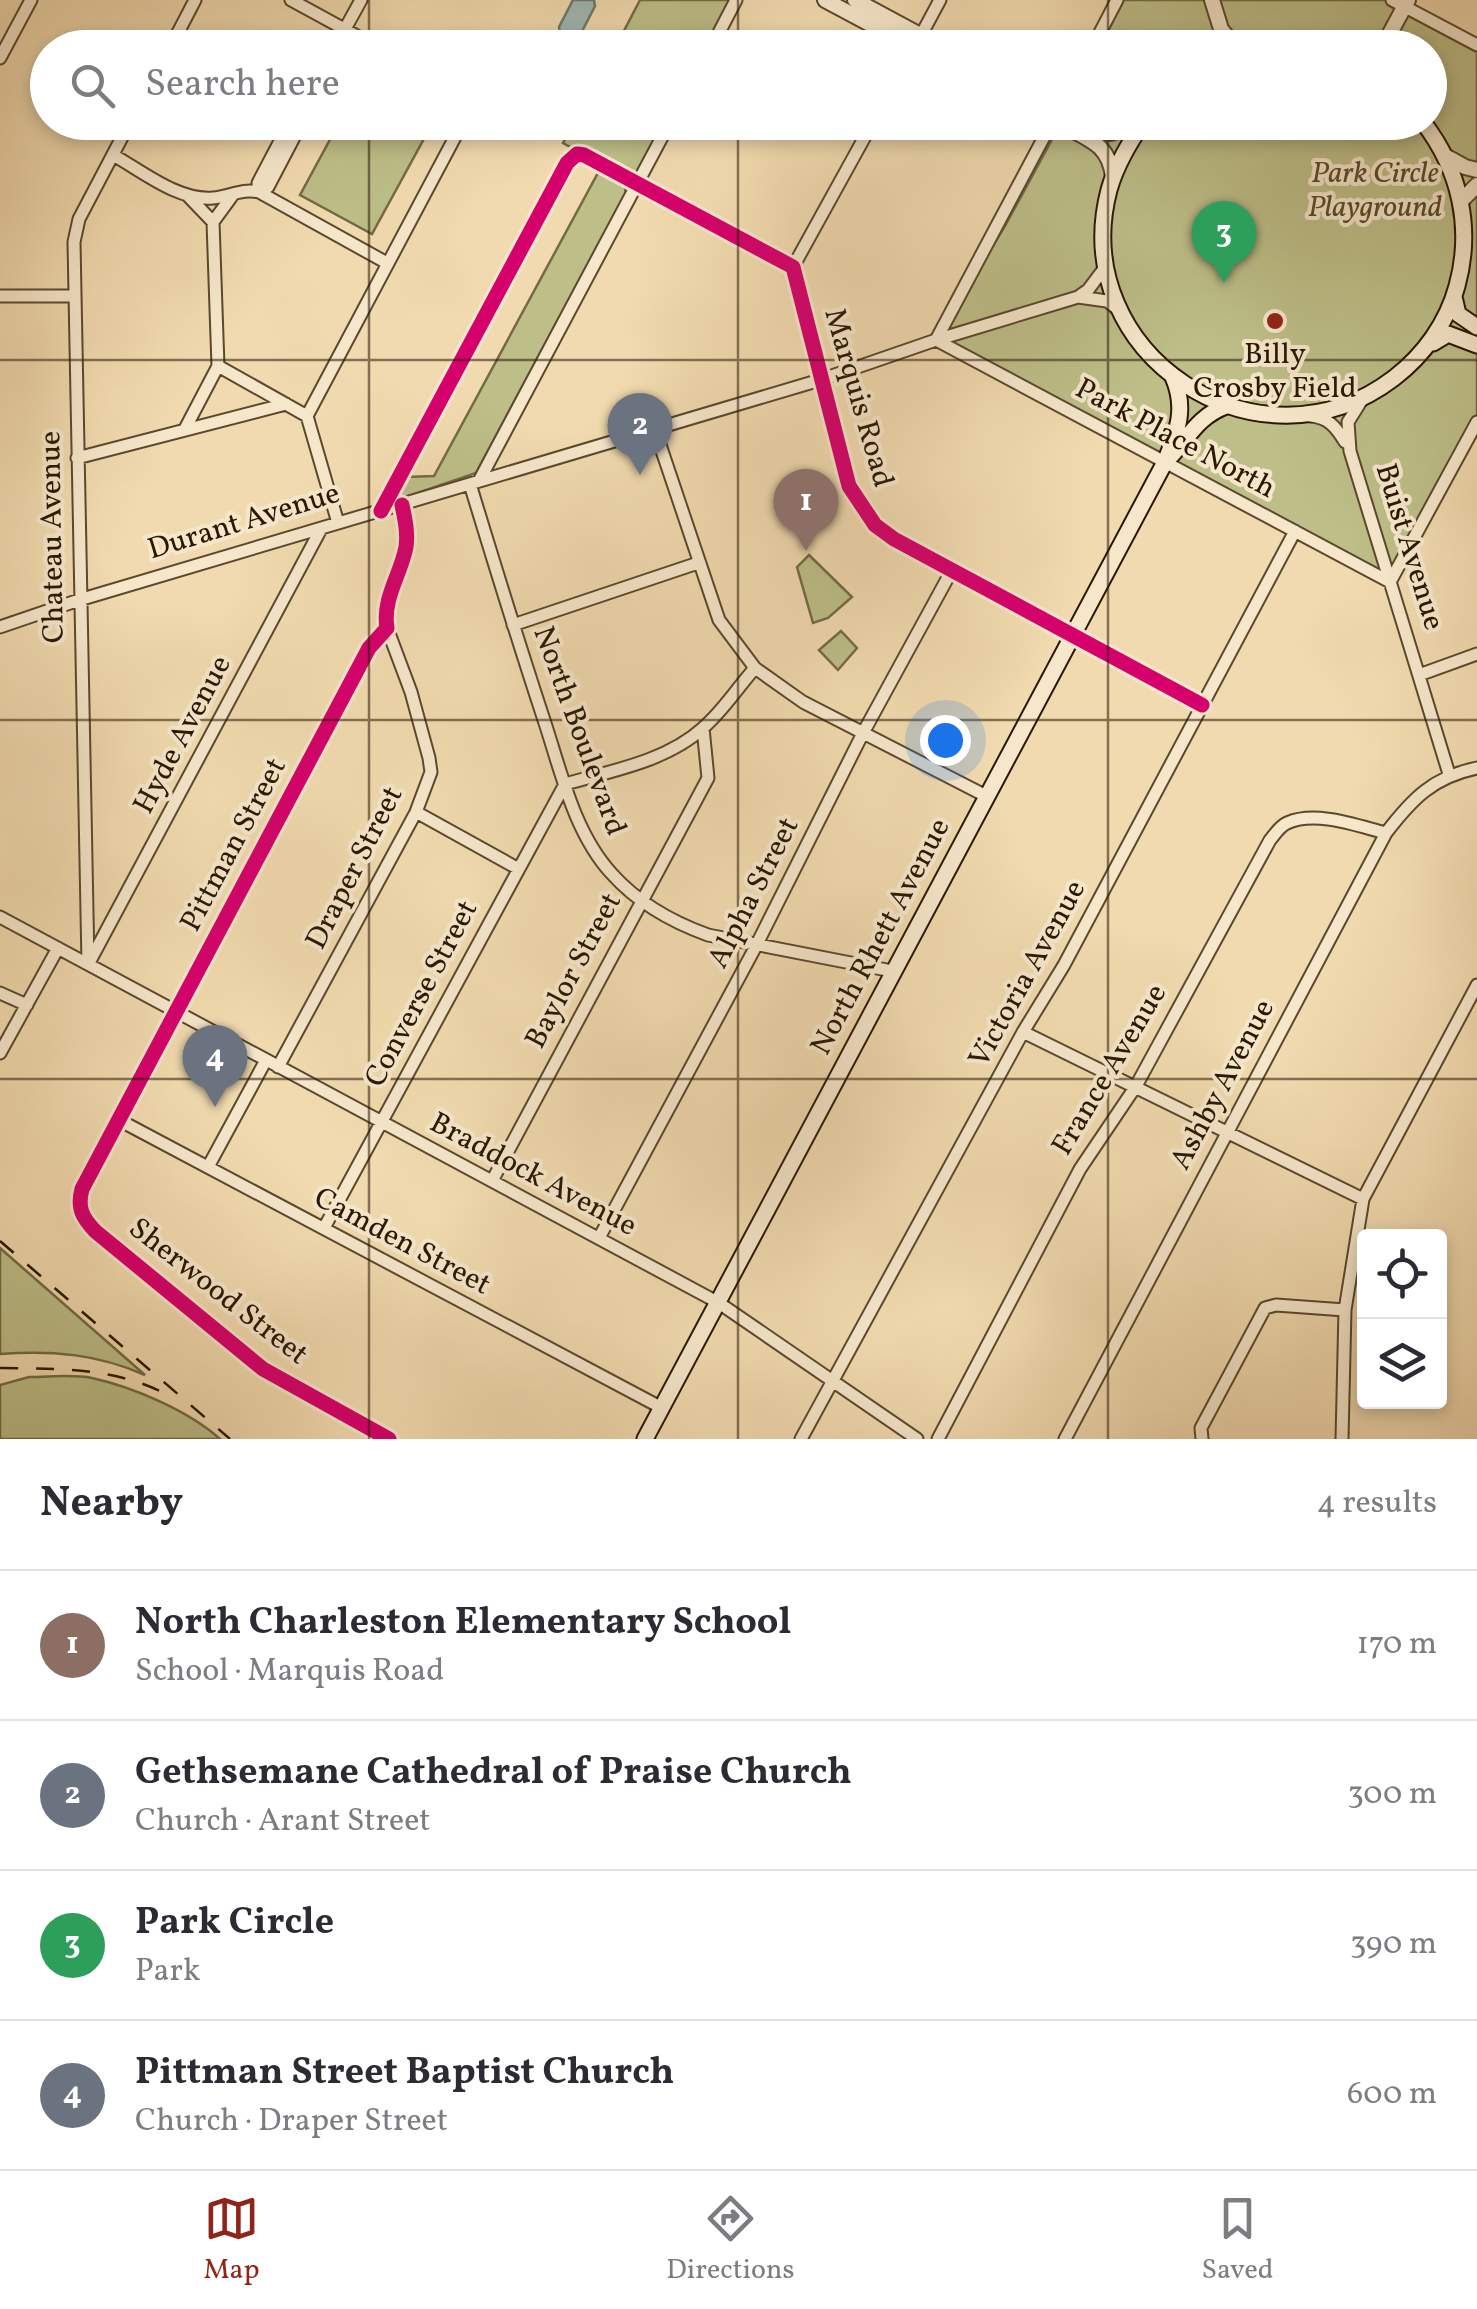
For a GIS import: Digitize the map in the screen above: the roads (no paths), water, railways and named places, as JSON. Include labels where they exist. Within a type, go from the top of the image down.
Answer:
[{"type":"main road","points":[[1132,140],[1113,178],[1104,226],[1106,266],[1120,310],[1142,347],[1173,377],[1226,406],[1249,412],[1296,415],[1363,398],[1393,379],[1442,336],[1448,334],[1477,345]]},
{"type":"main road","points":[[1419,356],[1454,295],[1464,248],[1461,201],[1445,156],[1435,140]]},
{"type":"main road","points":[[1454,295],[1458,314],[1477,327]]},
{"type":"main road","name":"North Rhett Avenue","points":[[645,1439],[1165,462],[1181,416],[1180,394],[1173,377]]},
{"type":"main road","name":"North Rhett Avenue","points":[[1165,462],[1194,425],[1226,406]]},
{"type":"street","points":[[0,58],[30,0]]},
{"type":"street","points":[[179,30],[195,0]]},
{"type":"street","points":[[291,0],[345,29],[361,0]]},
{"type":"street","points":[[720,30],[736,0]]},
{"type":"street","points":[[826,0],[889,30]]},
{"type":"street","points":[[855,0],[898,30]]},
{"type":"street","points":[[924,30],[940,0]]},
{"type":"street","points":[[1101,30],[1117,0]]},
{"type":"street","points":[[1212,0],[1221,29]]},
{"type":"street","points":[[1390,30],[1401,2],[1477,45]]},
{"type":"street","name":"Chateau Avenue","points":[[88,964],[74,242],[79,219],[121,140]]},
{"type":"street","points":[[259,192],[258,183],[281,140]]},
{"type":"street","points":[[259,192],[268,187],[293,140]]},
{"type":"street","points":[[338,523],[307,416],[453,140]]},
{"type":"street","points":[[474,482],[661,140]]},
{"type":"street","points":[[381,511],[567,163],[577,154],[793,267],[863,140]]},
{"type":"street","points":[[936,340],[1045,140]]},
{"type":"street","points":[[1087,140],[1111,157],[1113,178]]},
{"type":"street","points":[[113,155],[189,197],[213,222]]},
{"type":"street","points":[[1445,156],[1464,168],[1477,170]]},
{"type":"street","points":[[1461,201],[1477,184]]},
{"type":"street","points":[[189,197],[259,192],[386,262]]},
{"type":"street","points":[[186,428],[218,366],[213,222],[232,195]]},
{"type":"street","points":[[1078,297],[1106,266]]},
{"type":"street","name":"Marquis Road","points":[[793,267],[849,486],[876,525],[894,540],[1202,705]]},
{"type":"street","points":[[0,296],[75,296]]},
{"type":"street","points":[[1078,297],[1107,301],[1120,310]]},
{"type":"street","name":"Durant Avenue","points":[[0,628],[80,600],[820,380],[1078,297]]},
{"type":"street","name":"Park Place North","points":[[936,340],[1390,582]]},
{"type":"street","points":[[218,366],[307,416]]},
{"type":"street","name":"Buist Avenue","points":[[1363,398],[1348,422],[1350,452],[1450,774]]},
{"type":"street","points":[[77,458],[286,404]]},
{"type":"street","name":"Buist Avenue","points":[[1296,415],[1322,417],[1337,430],[1350,452]]},
{"type":"street","points":[[1390,582],[1477,422]]},
{"type":"street","points":[[654,428],[720,620],[755,668],[803,702],[988,797]]},
{"type":"street","name":"North Boulevard","points":[[474,482],[513,625],[565,784],[590,844],[610,873],[640,900],[681,925],[708,935],[892,971]]},
{"type":"street","name":"Pittman Street","points":[[78,1204],[82,1189],[369,648],[386,628],[385,610],[406,550],[402,505]]},
{"type":"street","name":"Hyde Avenue","points":[[88,964],[321,528]]},
{"type":"street","name":"Victoria Avenue","points":[[802,1439],[1023,1032],[1064,964],[1294,531]]},
{"type":"street","points":[[513,625],[698,564]]},
{"type":"street","name":"Alpha Street","points":[[598,1238],[756,946],[862,732],[952,570]]},
{"type":"street","name":"Draper Street","points":[[278,1067],[416,812],[431,772],[410,692],[386,628]]},
{"type":"street","points":[[1419,675],[1477,654]]},
{"type":"street","points":[[565,784],[645,761],[679,745],[704,728],[755,668]]},
{"type":"street","name":"Baylor Street","points":[[492,1181],[708,778],[704,728]]},
{"type":"street","points":[[1450,774],[1477,768]]},
{"type":"street","name":"Ashby Avenue","points":[[1065,1439],[1386,834],[1410,802],[1450,774]]},
{"type":"street","name":"Converse Street","points":[[324,1228],[565,784]]},
{"type":"street","points":[[416,812],[517,868]]},
{"type":"street","name":"France Avenue","points":[[938,1439],[1080,1169],[1136,1086],[1270,840],[1284,824],[1302,819],[1386,834]]},
{"type":"street","name":"Braddock Avenue","points":[[0,917],[720,1303],[917,1439]]},
{"type":"street","points":[[0,1053],[58,948]]},
{"type":"street","points":[[1342,1439],[1345,1310],[1363,1200],[1477,985]]},
{"type":"street","points":[[0,992],[27,1005]]},
{"type":"street","points":[[1023,1032],[1363,1200]]},
{"type":"street","points":[[208,1166],[266,1060]]},
{"type":"street","name":"Camden Street","points":[[119,1120],[662,1408]]},
{"type":"street","name":"Sherwood Street","points":[[78,1204],[83,1218],[95,1231],[263,1369],[389,1439]]},
{"type":"street","points":[[1202,1439],[1201,1428],[1265,1308],[1276,1305],[1345,1310]]},
{"type":"water","points":[[573,0],[594,0],[595,6],[583,30],[559,27]]},
{"type":"railway","points":[[0,1241],[230,1439]]},
{"type":"railway","points":[[0,1368],[105,1374],[164,1393]]},
{"type":"place","name":"Park Circle","points":[[1224,283]]},
{"type":"place","name":"Billy Crosby Field","points":[[1275,321]]},
{"type":"place","name":"Gethsemane Cathedral of Praise Church","points":[[640,475]]},
{"type":"place","name":"North Charleston Elementary School","points":[[806,551]]},
{"type":"place","name":"Pittman Street Baptist Church","points":[[215,1107]]},
{"type":"park label","name":"Park Circle Playground","points":[[1375,191]]}]
